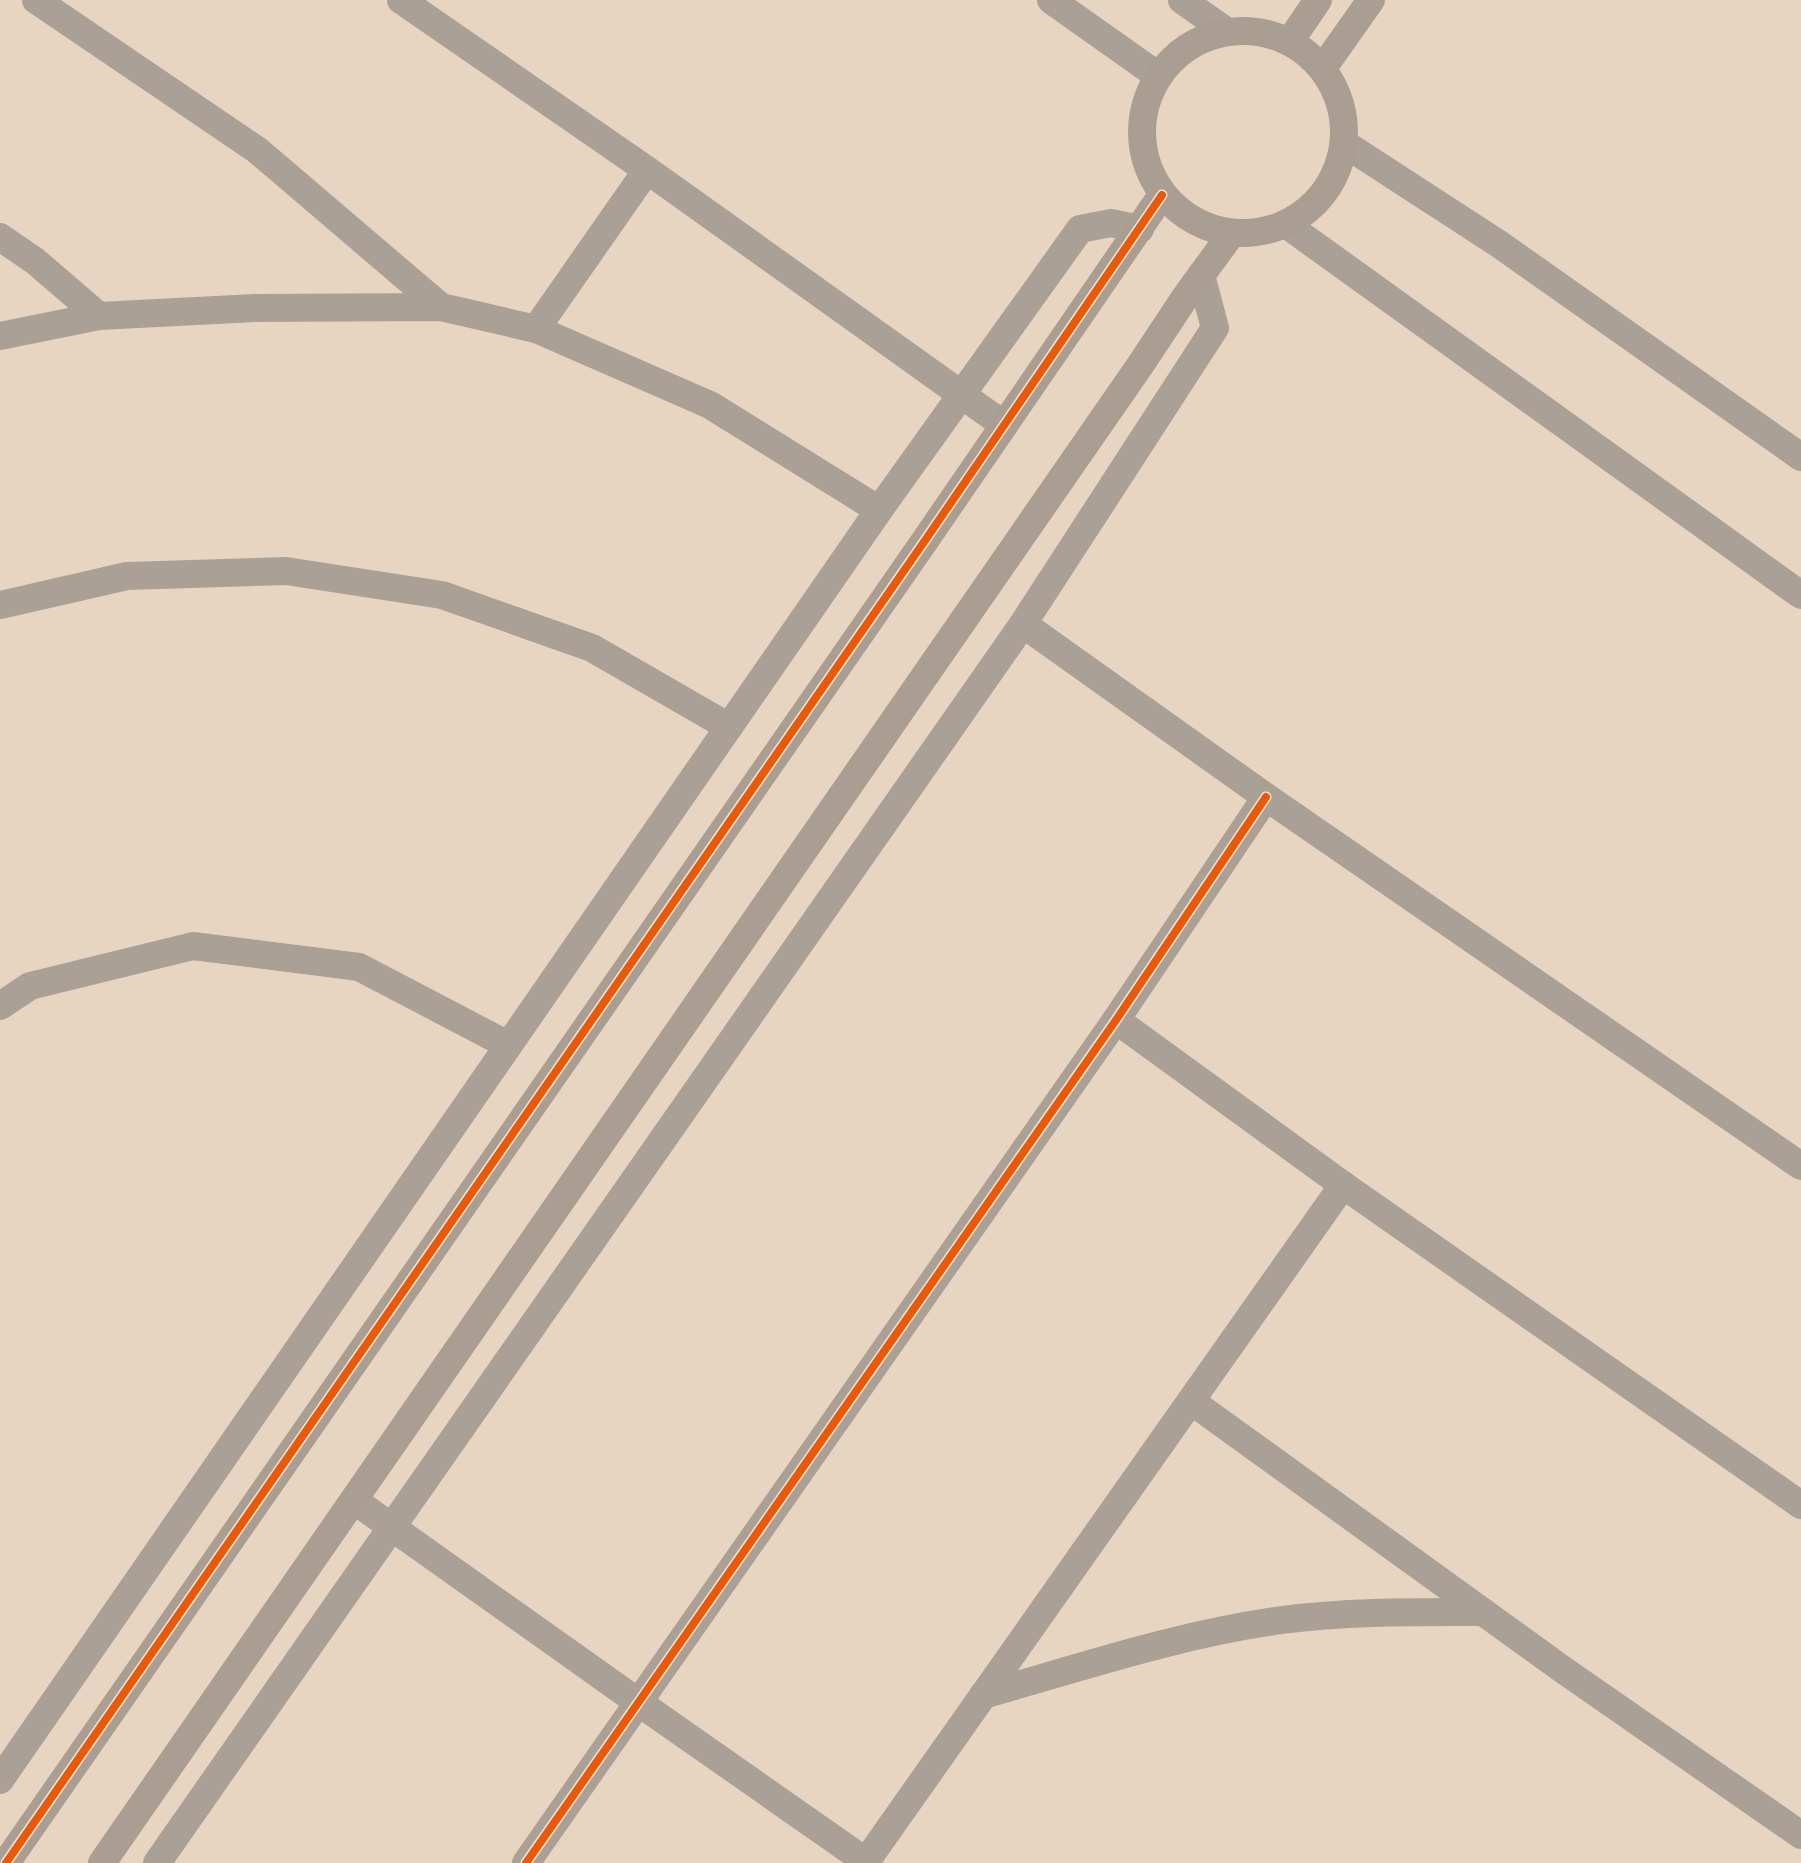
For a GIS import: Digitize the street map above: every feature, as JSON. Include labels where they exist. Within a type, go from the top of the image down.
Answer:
[{"type":"street","points":[[36,0],[257,150],[441,307]]},
{"type":"street","points":[[401,0],[647,170],[1004,425]]},
{"type":"street","points":[[1051,0],[1157,75]]},
{"type":"street","points":[[1182,0],[1226,31],[1290,41],[1323,68],[1342,104],[1345,144],[1335,177],[1315,205],[1286,225],[1232,233],[1193,222],[1162,195],[1143,157],[1141,114],[1157,75],[1186,46],[1226,31]]},
{"type":"street","points":[[1290,41],[1318,0]]},
{"type":"street","points":[[1323,68],[1371,0]]},
{"type":"street","points":[[1345,144],[1499,244],[1801,457]]},
{"type":"street","points":[[536,329],[647,170]]},
{"type":"street","points":[[6,1863],[1162,195]]},
{"type":"street","points":[[0,1780],[879,510],[960,394],[1080,229],[1111,223],[1140,229]]},
{"type":"street","points":[[1286,225],[1801,595]]},
{"type":"street","points":[[102,1863],[1113,405],[1201,275],[1232,233]]},
{"type":"street","points":[[0,237],[35,261],[100,316]]},
{"type":"street","points":[[157,1863],[1023,624],[1215,328],[1201,275]]},
{"type":"street","points":[[0,336],[100,316],[255,308],[441,307],[536,329],[710,405],[879,510]]},
{"type":"street","points":[[0,605],[127,576],[286,571],[442,595],[592,648],[729,727]]},
{"type":"street","points":[[1023,624],[1266,797],[1801,1166]]},
{"type":"street","points":[[526,1863],[1116,1020],[1266,797]]},
{"type":"street","points":[[0,1006],[30,986],[192,946],[359,967],[508,1045]]},
{"type":"street","points":[[1116,1020],[1343,1185],[1801,1505]]},
{"type":"street","points":[[354,1501],[866,1863],[1343,1185]]},
{"type":"street","points":[[1191,1401],[1483,1612],[1801,1835]]},
{"type":"street","points":[[983,1695],[1183,1638],[1282,1620],[1382,1611],[1483,1612]]},
{"type":"cycle path","points":[[6,1863],[926,539],[1162,195]]},
{"type":"cycle path","points":[[526,1863],[1116,1020],[1266,797]]}]
